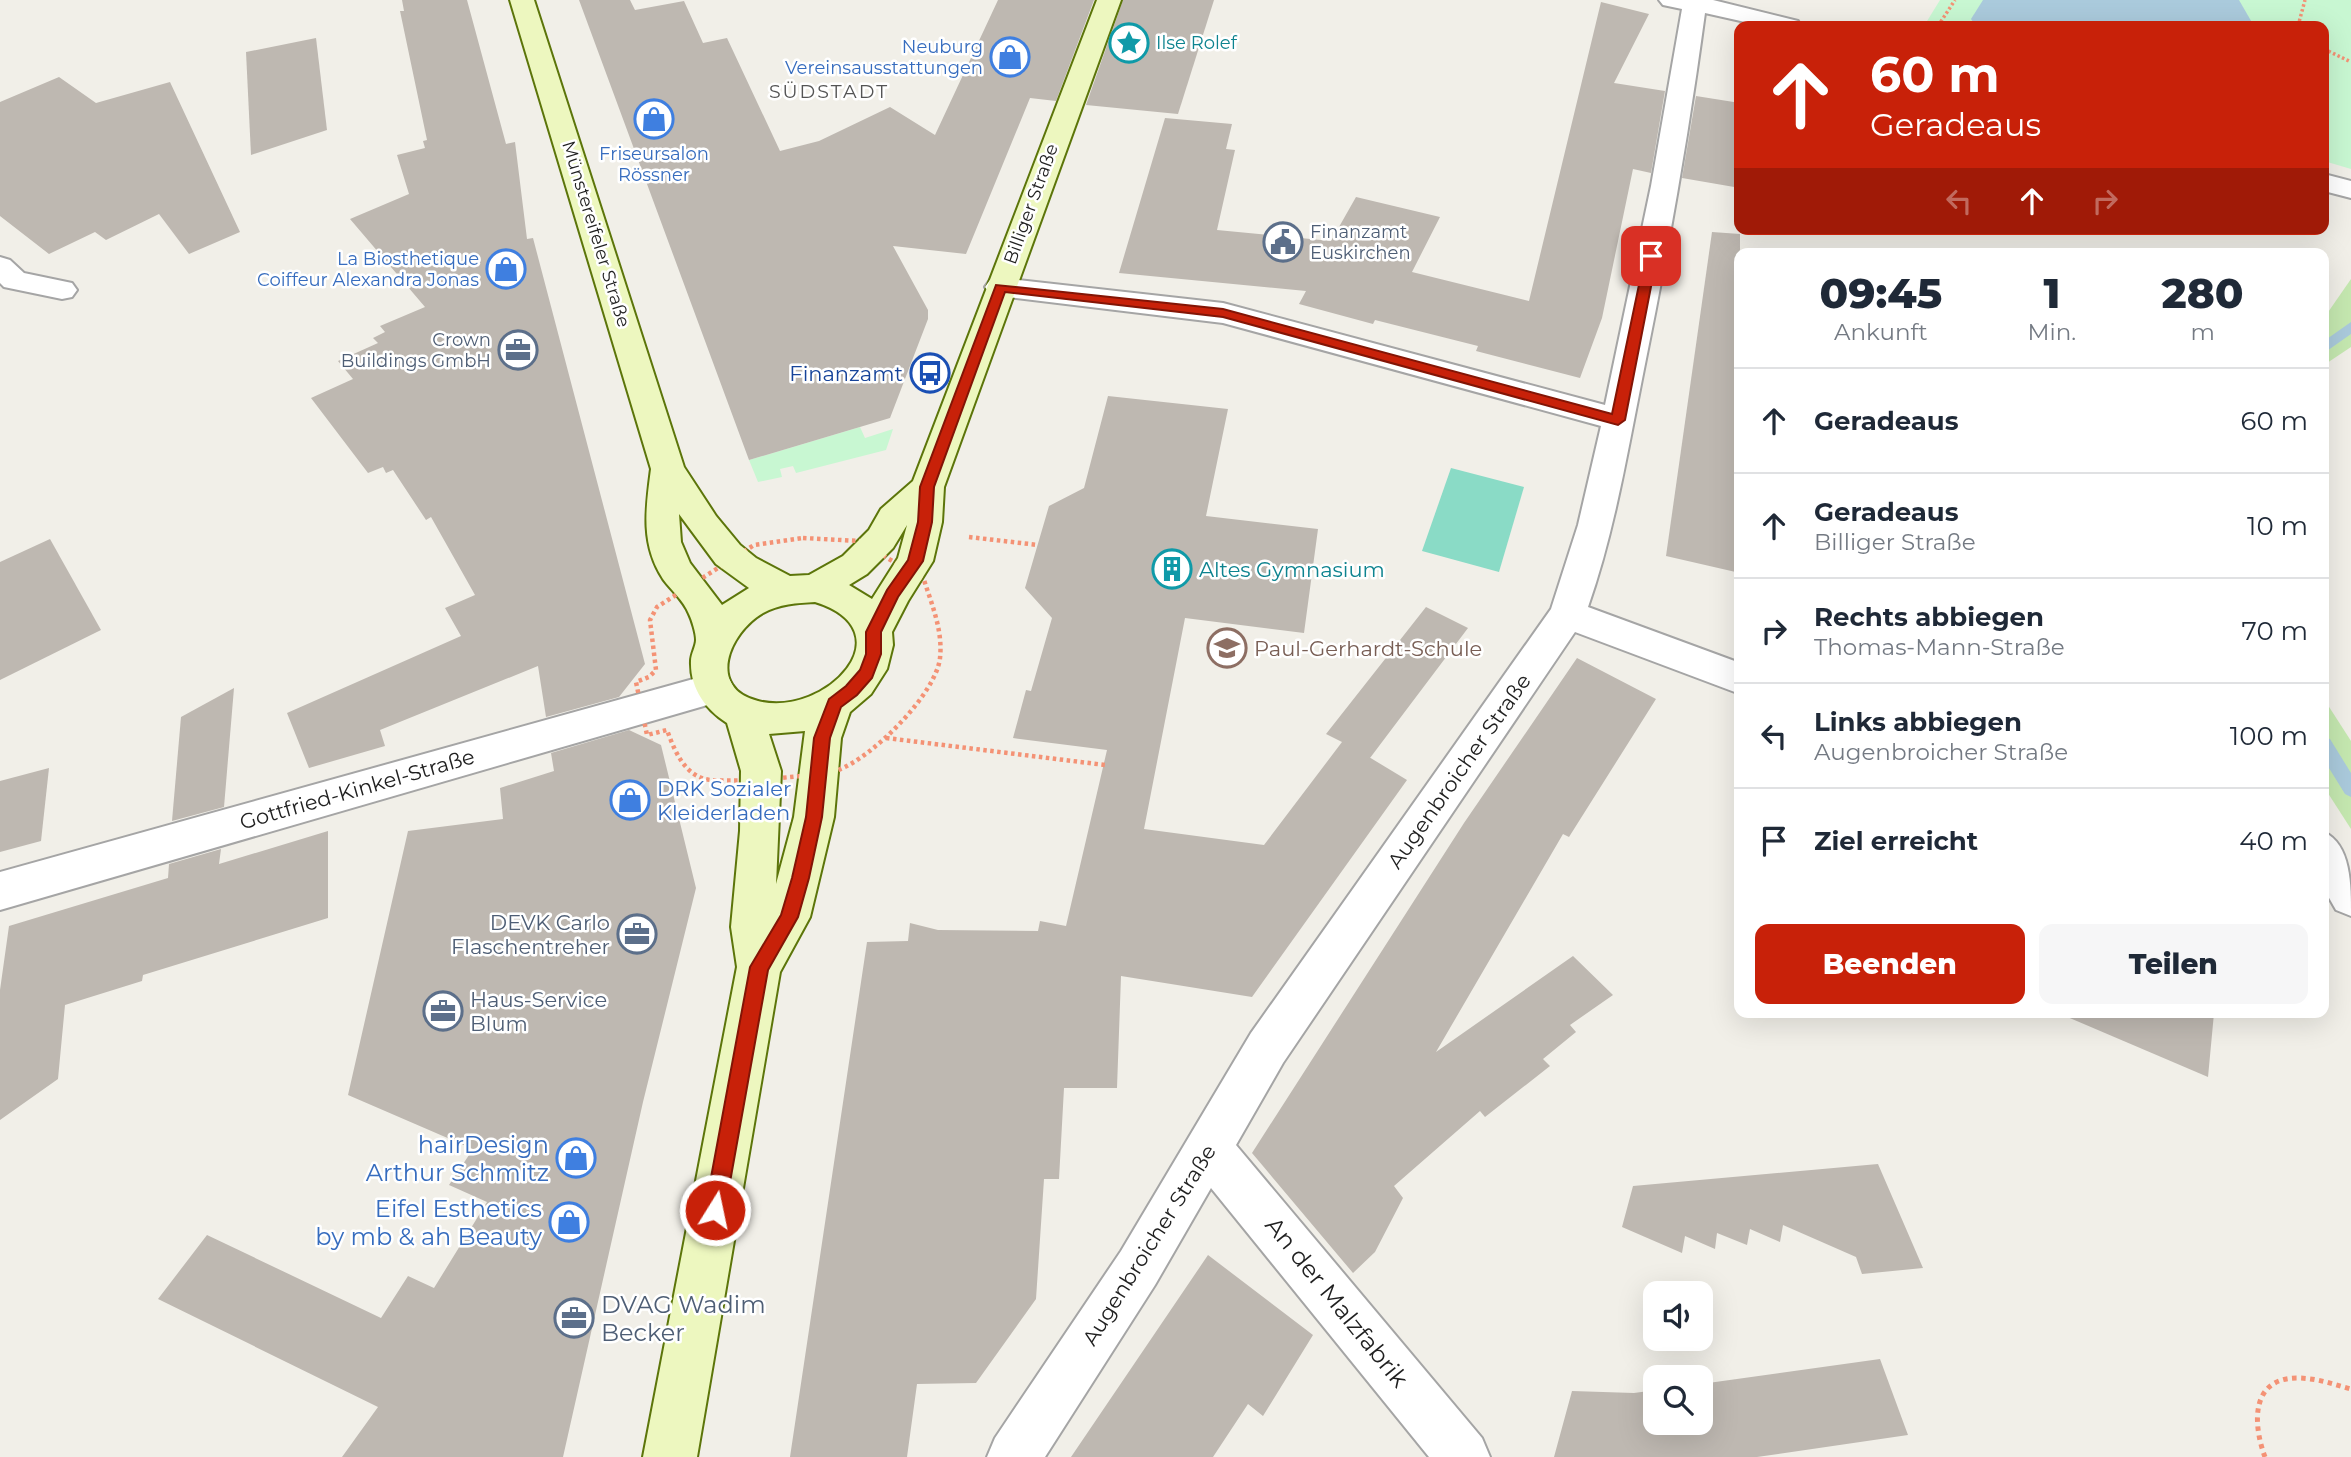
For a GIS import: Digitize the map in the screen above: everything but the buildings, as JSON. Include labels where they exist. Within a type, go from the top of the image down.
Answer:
[{"type":"street","name":"Münstereifeler Straße","points":[[522,0],[668,469],[706,531],[732,560],[761,580],[800,589]]},
{"type":"street","name":"Billiger Straße","points":[[874,632],[892,594],[915,561],[923,531],[927,487],[1109,0]]},
{"type":"street","points":[[1687,1],[1771,21]]},
{"type":"street","name":"Augenbroicher Straße","points":[[1014,1457],[1138,1268],[1267,1048],[1567,614],[1581,576],[1647,282],[1687,1]]},
{"type":"street","points":[[2329,183],[2351,190]]},
{"type":"street","points":[[0,266],[14,280],[62,290]]},
{"type":"street","points":[[1000,287],[1223,313],[1618,420]]},
{"type":"street","name":"Münstereifeler Straße","points":[[668,469],[662,511],[668,558],[705,607],[714,639]]},
{"type":"street","name":"Billiger Straße","points":[[800,589],[855,565],[873,549],[894,518],[927,487]]},
{"type":"street","points":[[670,1457],[759,967],[752,927],[761,779],[759,760],[729,700],[709,676],[708,663],[714,639],[723,626],[739,610],[764,596],[800,589],[849,599],[864,612],[874,632],[874,654],[866,673],[852,690],[834,704],[814,713],[790,718],[763,718],[729,700]]},
{"type":"street","points":[[1567,614],[1734,677]]},
{"type":"street","name":"Gottfried-Kinkel-Straße","points":[[0,891],[642,709],[729,700]]},
{"type":"street","points":[[759,967],[789,917],[812,827],[822,738],[834,704]]},
{"type":"street","points":[[2329,859],[2351,897]]},
{"type":"street","points":[[2329,907],[2351,916]]},
{"type":"street","name":"An der Malzfabrik","points":[[1208,1149],[1261,1209],[1463,1457]]},
{"type":"path","points":[[1942,19],[1955,0]]},
{"type":"path","points":[[2299,21],[2305,0]]},
{"type":"path","points":[[2329,51],[2351,62]]},
{"type":"path","points":[[923,531],[1038,545]]},
{"type":"path","points":[[803,538],[843,538],[859,541],[873,549],[924,580],[937,615],[940,632],[940,659],[934,679],[923,698],[885,738],[838,770],[726,782],[703,779],[687,768],[676,754],[667,730],[647,735],[636,682],[649,677],[656,670],[650,620],[657,607],[754,545],[803,538]]},
{"type":"path","points":[[885,738],[1105,765]]},
{"type":"path","points":[[2265,1457],[2255,1417],[2262,1394],[2270,1386],[2288,1378],[2299,1378],[2351,1389]]},
{"type":"green space","points":[[1940,0],[2351,0],[2351,169],[2329,162],[2329,21],[1927,21]]},
{"type":"green space","points":[[2351,279],[2351,347],[2329,362],[2329,311]]},
{"type":"green space","points":[[860,427],[865,438],[893,429],[886,450],[796,473],[793,466],[780,469],[782,477],[758,482],[749,460]]},
{"type":"green space","points":[[1451,468],[1524,487],[1499,572],[1422,551]]},
{"type":"green space","points":[[2329,707],[2351,741],[2351,829],[2329,795]]},
{"type":"water","points":[[1983,0],[2239,0],[2251,21],[1972,21],[1971,19]]},
{"type":"waterway","points":[[2329,344],[2351,327]]},
{"type":"waterway","points":[[2329,752],[2351,789]]},
{"type":"place","name":"Ilse Rolef","points":[[1129,43]]},
{"type":"place","name":"Neuburg Vereinsausstattungen","points":[[1010,57]]},
{"type":"place","name":"Friseursalon Rössner","points":[[654,119]]},
{"type":"place","name":"Finanzamt Euskirchen","points":[[1283,242]]},
{"type":"place","name":"La Biosthetique Coiffeur Alexandra Jonas","points":[[506,269]]},
{"type":"place","name":"Crown Buildings GmbH","points":[[518,350]]},
{"type":"place","name":"Finanzamt","points":[[930,373]]},
{"type":"place","name":"Altes Gymnasium","points":[[1172,569]]},
{"type":"place","name":"Paul-Gerhardt-Schule","points":[[1227,648]]},
{"type":"place","name":"DRK Sozialer Kleiderladen","points":[[630,800]]},
{"type":"place","name":"DEVK Carlo Flaschentreher","points":[[637,934]]},
{"type":"place","name":"Haus-Service Blum","points":[[443,1011]]},
{"type":"place","name":"hairDesign Arthur Schmitz","points":[[576,1158]]},
{"type":"place","name":"Eifel Esthetics by mb & ah Beauty","points":[[569,1222]]},
{"type":"place","name":"DVAG Wadim Becker","points":[[574,1318]]},
{"type":"district","name":"SÜDSTADT","points":[[829,91]]},
{"type":"route","points":[[715,1210],[759,967],[789,917],[806,858],[814,817],[822,738],[834,704],[860,682],[871,664],[875,645],[874,632],[886,604],[915,561],[925,522],[927,487],[1000,287],[1223,313],[1618,420],[1651,256]]}]
